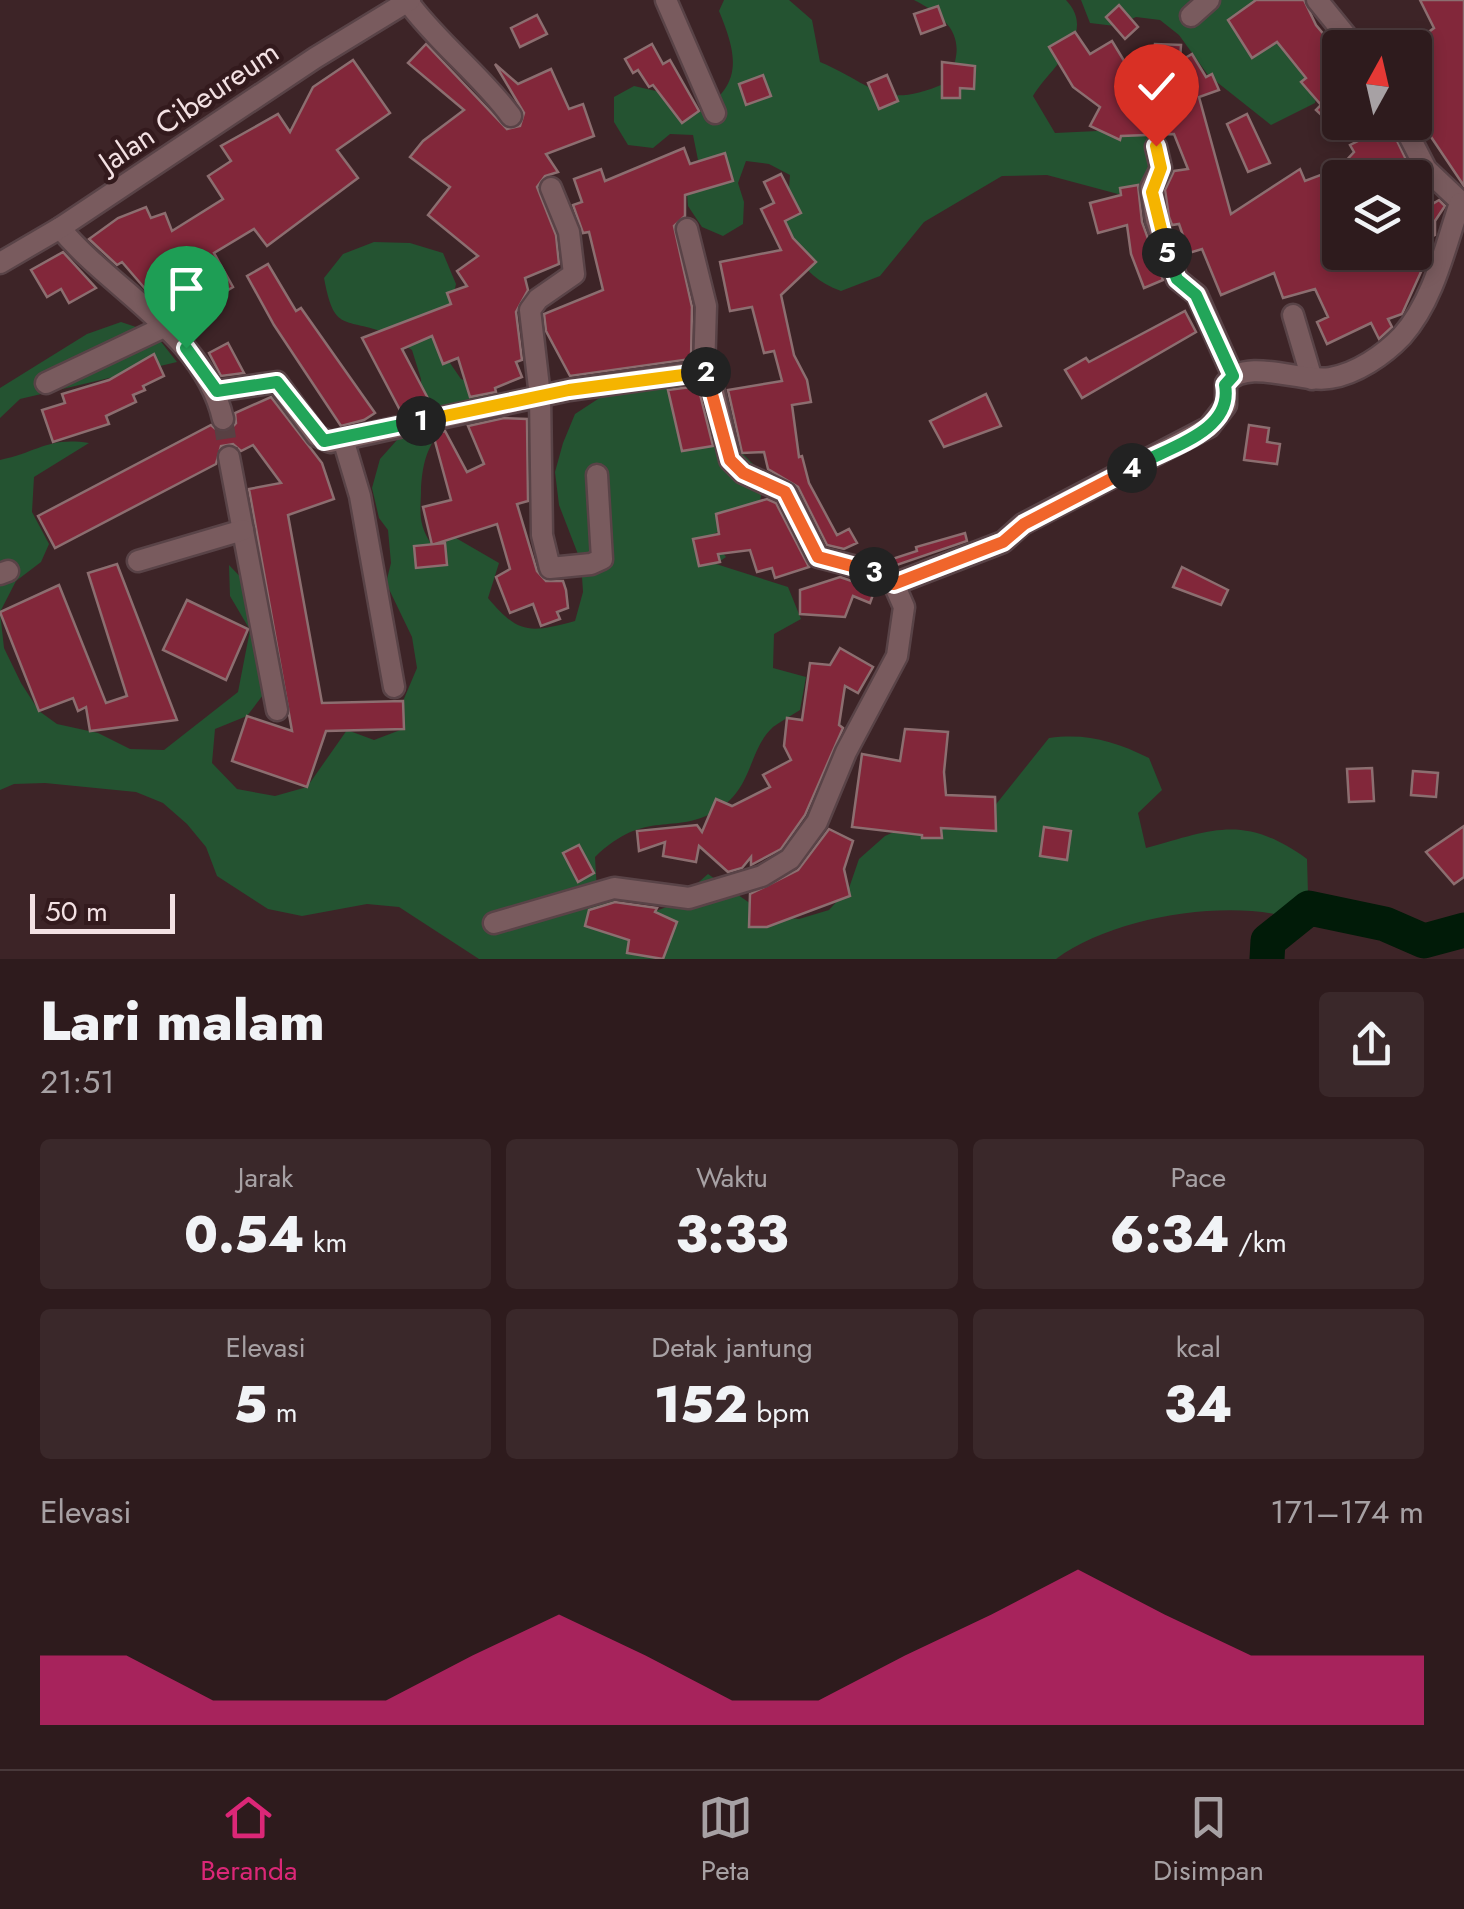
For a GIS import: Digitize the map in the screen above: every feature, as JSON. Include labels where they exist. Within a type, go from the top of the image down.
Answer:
[{"type":"street","points":[[666,0],[715,113]]},
{"type":"street","points":[[1191,16],[1209,0]]},
{"type":"street","points":[[1317,0],[1341,30]]},
{"type":"street","points":[[409,1],[443,44],[476,71],[511,116]]},
{"type":"street","name":"Jalan Cibeureum","points":[[0,262],[60,228],[315,58],[409,1]]},
{"type":"street","points":[[894,584],[1003,542],[1024,524],[1191,439],[1218,419],[1226,405],[1226,384],[1233,376],[1250,372],[1312,379],[1349,374],[1401,336],[1430,292],[1462,204],[1426,169],[1411,140]]},
{"type":"street","points":[[1156,146],[1161,168],[1151,188],[1156,220],[1177,279],[1196,295],[1233,376]]},
{"type":"street","points":[[551,188],[569,232],[574,274],[532,305],[540,396],[542,535],[550,568],[591,564],[602,559],[597,475]]},
{"type":"street","points":[[60,228],[87,260],[164,327],[217,391],[223,419]]},
{"type":"street","points":[[687,229],[706,306],[704,371]]},
{"type":"street","points":[[1294,315],[1312,379]]},
{"type":"street","points":[[46,383],[164,327]]},
{"type":"street","points":[[217,391],[277,382],[288,391],[317,436],[330,442],[540,396],[704,371],[710,375],[722,444],[734,466],[785,492],[818,557],[869,570],[894,584],[904,607],[898,656],[846,752],[817,822],[790,859],[762,876],[689,898],[614,888],[494,922]]},
{"type":"street","points":[[343,439],[360,496],[394,687]]},
{"type":"street","points":[[229,457],[277,710]]},
{"type":"street","points":[[138,561],[243,530]]},
{"type":"green space","points":[[724,0],[789,0],[812,20],[820,62],[880,92],[906,95],[946,83],[956,56],[956,44],[947,24],[914,0],[1066,0],[1075,13],[1074,38],[1033,96],[1055,133],[1097,131],[1146,119],[1164,133],[1164,154],[1141,191],[1118,194],[1047,175],[1002,176],[924,222],[880,276],[841,291],[810,272],[778,222],[788,199],[790,175],[769,164],[746,161],[738,183],[744,202],[743,224],[723,236],[702,227],[688,206],[686,181],[698,160],[693,135],[670,134],[653,148],[628,145],[614,122],[614,97],[634,86],[656,91],[694,115],[722,93],[729,82],[733,57],[719,11]]},
{"type":"green space","points":[[1081,0],[1278,0],[1320,82],[1315,103],[1271,125],[1208,75],[1179,35],[1160,20],[1136,17],[1115,26],[1090,23]]},
{"type":"green space","points":[[374,242],[410,243],[443,253],[456,284],[441,350],[461,379],[492,391],[451,422],[433,443],[423,472],[423,526],[432,545],[445,547],[449,534],[499,563],[488,598],[517,625],[536,629],[575,621],[583,592],[581,562],[559,505],[555,472],[575,414],[601,397],[672,378],[668,385],[703,391],[699,411],[724,420],[740,451],[764,475],[759,509],[710,536],[726,557],[716,564],[788,587],[801,619],[774,634],[773,668],[806,677],[800,710],[765,736],[744,781],[717,810],[687,822],[630,832],[595,857],[597,891],[643,916],[674,904],[708,874],[767,915],[799,919],[829,910],[849,888],[859,859],[885,836],[916,822],[981,823],[1049,738],[1076,737],[1112,743],[1149,758],[1162,790],[1138,813],[1146,848],[1211,831],[1247,831],[1265,836],[1307,859],[1308,894],[1280,915],[1225,910],[1133,924],[1104,933],[1056,959],[479,959],[399,907],[367,904],[302,916],[268,909],[217,876],[206,847],[187,824],[163,803],[136,792],[45,783],[14,784],[0,790],[0,612],[4,648],[39,711],[57,724],[98,733],[130,749],[164,750],[238,692],[250,630],[230,596],[229,565],[252,589],[266,691],[247,716],[215,729],[212,763],[237,789],[275,796],[307,787],[347,730],[374,740],[403,729],[403,701],[417,668],[412,637],[386,583],[391,563],[388,530],[379,518],[372,488],[380,459],[422,412],[421,379],[412,350],[384,332],[349,323],[336,315],[324,278],[343,254]]},
{"type":"green space","points":[[121,322],[154,333],[177,362],[20,399],[0,418],[0,388],[87,334]]},
{"type":"green space","points":[[89,443],[34,477],[32,512],[49,544],[41,562],[16,581],[0,612],[0,460],[53,444]]},
{"type":"building","points":[[1256,0],[1304,0],[1322,32],[1322,116],[1316,110],[1321,105],[1301,82],[1306,78],[1277,42],[1252,58],[1228,20]]},
{"type":"building","points":[[1420,0],[1464,0],[1464,186],[1432,138],[1434,28]]},
{"type":"building","points":[[1119,5],[1138,27],[1125,39],[1106,17]]},
{"type":"building","points":[[938,6],[945,25],[921,34],[914,14]]},
{"type":"building","points":[[537,15],[547,34],[520,47],[511,28]]},
{"type":"building","points":[[1075,32],[1090,54],[1112,41],[1129,69],[1154,70],[1155,44],[1181,45],[1180,61],[1192,54],[1206,77],[1212,74],[1219,90],[1199,97],[1231,214],[1300,169],[1305,181],[1322,174],[1322,270],[1422,270],[1402,314],[1388,319],[1392,327],[1379,339],[1371,323],[1327,344],[1317,322],[1328,317],[1315,289],[1283,298],[1274,273],[1221,295],[1202,249],[1189,253],[1179,224],[1172,225],[1169,217],[1165,190],[1174,171],[1188,169],[1174,134],[1121,136],[1120,140],[1090,126],[1100,107],[1073,87],[1049,47]]},
{"type":"building","points":[[426,44],[507,129],[520,126],[524,113],[495,64],[518,84],[551,69],[569,109],[583,104],[594,136],[546,154],[558,172],[545,176],[537,187],[556,235],[559,264],[525,278],[528,290],[516,312],[522,360],[516,362],[522,377],[495,388],[496,392],[470,397],[458,358],[443,364],[432,336],[402,349],[432,406],[401,412],[362,338],[451,304],[447,293],[467,286],[457,271],[478,256],[428,215],[450,187],[410,157],[423,141],[464,110],[408,63]]},
{"type":"building","points":[[652,44],[663,64],[670,60],[699,111],[682,123],[653,85],[649,87],[638,70],[633,73],[625,59]]},
{"type":"building","points":[[353,60],[390,113],[337,150],[358,178],[267,246],[254,229],[214,253],[233,287],[203,305],[182,278],[162,291],[158,285],[147,291],[122,262],[117,265],[89,239],[118,218],[146,207],[151,218],[165,213],[172,231],[223,199],[208,176],[231,161],[221,146],[278,114],[290,132],[313,87]]},
{"type":"building","points":[[942,62],[975,66],[974,89],[960,88],[960,98],[942,98]]},
{"type":"building","points":[[763,75],[771,96],[746,105],[739,84]]},
{"type":"building","points":[[887,75],[898,101],[879,109],[868,83]]},
{"type":"building","points":[[1247,114],[1270,163],[1248,172],[1227,124]]},
{"type":"building","points":[[1360,140],[1397,140],[1406,160],[1347,160],[1354,152],[1350,145]]},
{"type":"building","points":[[684,148],[690,164],[725,153],[733,181],[685,195],[685,216],[674,226],[692,307],[691,359],[570,376],[546,331],[544,314],[603,290],[589,232],[583,233],[573,205],[582,202],[574,179],[601,169],[605,181]]},
{"type":"building","points":[[781,174],[801,213],[785,221],[793,238],[816,262],[781,295],[794,355],[807,380],[811,402],[792,405],[799,457],[802,456],[809,483],[837,535],[849,529],[857,543],[844,549],[827,545],[798,487],[768,469],[764,452],[742,453],[728,390],[782,381],[774,351],[764,353],[752,307],[730,311],[720,262],[781,250],[761,209],[774,203],[764,182]]},
{"type":"building","points":[[1138,185],[1142,222],[1163,280],[1144,288],[1131,254],[1127,225],[1098,233],[1090,203],[1121,195],[1120,188]]},
{"type":"building","points":[[1432,200],[1439,200],[1445,206],[1435,221],[1432,236]]},
{"type":"building","points":[[63,252],[96,288],[69,303],[61,289],[47,297],[31,270]]},
{"type":"building","points":[[268,264],[296,311],[301,308],[375,413],[341,426],[274,325],[247,276]]},
{"type":"building","points":[[1185,311],[1196,332],[1082,398],[1065,370],[1086,358],[1089,362]]},
{"type":"building","points":[[228,343],[244,373],[221,376],[209,353]]},
{"type":"building","points":[[154,354],[164,376],[133,395],[136,402],[106,416],[109,424],[53,442],[42,410],[65,403],[62,394],[109,380]]},
{"type":"building","points":[[698,386],[713,446],[682,451],[668,390]]},
{"type":"building","points":[[986,394],[1001,426],[944,447],[930,421]]},
{"type":"building","points":[[271,397],[322,463],[334,499],[288,515],[322,703],[403,701],[404,729],[326,731],[307,787],[232,761],[247,716],[292,731],[249,489],[281,483],[253,445],[241,451],[233,444],[221,446],[216,464],[55,548],[38,516],[211,425],[219,432],[228,432],[236,423],[235,413]]},
{"type":"building","points":[[504,418],[527,419],[528,501],[517,504],[537,571],[546,581],[563,581],[566,590],[568,608],[557,612],[560,619],[541,626],[533,604],[510,613],[496,577],[510,569],[497,524],[432,545],[423,507],[451,500],[433,434],[445,431],[467,472],[484,464],[468,426]]},
{"type":"building","points":[[1249,425],[1269,428],[1267,442],[1280,444],[1277,464],[1244,460]]},
{"type":"building","points":[[767,499],[776,503],[809,567],[775,578],[772,568],[757,572],[750,550],[718,554],[720,562],[699,566],[693,539],[719,534],[716,514]]},
{"type":"building","points":[[965,533],[967,541],[891,567],[889,560],[917,551],[916,547]]},
{"type":"building","points":[[445,543],[447,565],[416,568],[414,546]]},
{"type":"building","points":[[117,564],[177,720],[90,731],[86,707],[78,711],[73,698],[39,711],[0,612],[59,585],[106,703],[127,696],[88,573]]},
{"type":"building","points":[[1182,567],[1228,590],[1221,605],[1173,587]]},
{"type":"building","points":[[840,577],[875,589],[870,603],[853,596],[845,617],[800,614],[800,590]]},
{"type":"building","points":[[187,600],[248,629],[226,680],[163,650]]},
{"type":"building","points":[[840,648],[873,667],[858,693],[845,686],[839,725],[843,728],[805,815],[781,849],[751,865],[751,857],[742,868],[728,872],[699,846],[696,862],[663,856],[665,842],[639,851],[637,831],[697,825],[702,832],[716,799],[732,806],[770,787],[763,775],[791,760],[784,746],[787,718],[802,720],[810,663],[830,665]]},
{"type":"building","points":[[905,729],[948,732],[946,795],[995,797],[996,831],[941,828],[942,838],[922,838],[852,827],[862,754],[900,761]]},
{"type":"building","points":[[1372,768],[1374,801],[1349,802],[1347,769]]},
{"type":"building","points":[[1413,771],[1438,773],[1436,797],[1411,795]]},
{"type":"building","points":[[1464,826],[1464,877],[1454,884],[1426,852]]},
{"type":"building","points":[[1044,827],[1071,831],[1067,860],[1040,856]]},
{"type":"building","points":[[829,829],[853,841],[844,869],[850,896],[767,927],[749,927],[750,894],[798,870]]},
{"type":"building","points":[[579,845],[594,873],[578,882],[563,853]]},
{"type":"building","points":[[615,902],[657,908],[655,912],[677,922],[663,959],[627,953],[629,940],[585,926],[589,910]]},
{"type":"waterway","points":[[1267,959],[1268,941],[1309,908],[1385,924],[1424,941],[1464,930]]},
{"type":"tunnel","points":[[223,419],[229,457]]},
{"type":"route","points":[[186,348],[217,391],[277,382],[288,391],[317,436],[330,442],[569,390],[706,371],[710,375],[722,444],[734,466],[788,495],[818,557],[869,570],[894,584],[1003,542],[1024,524],[1164,449],[1191,439],[1218,419],[1224,409],[1227,380],[1233,376],[1196,295],[1177,279],[1156,220],[1151,188],[1161,168],[1156,146]]}]
